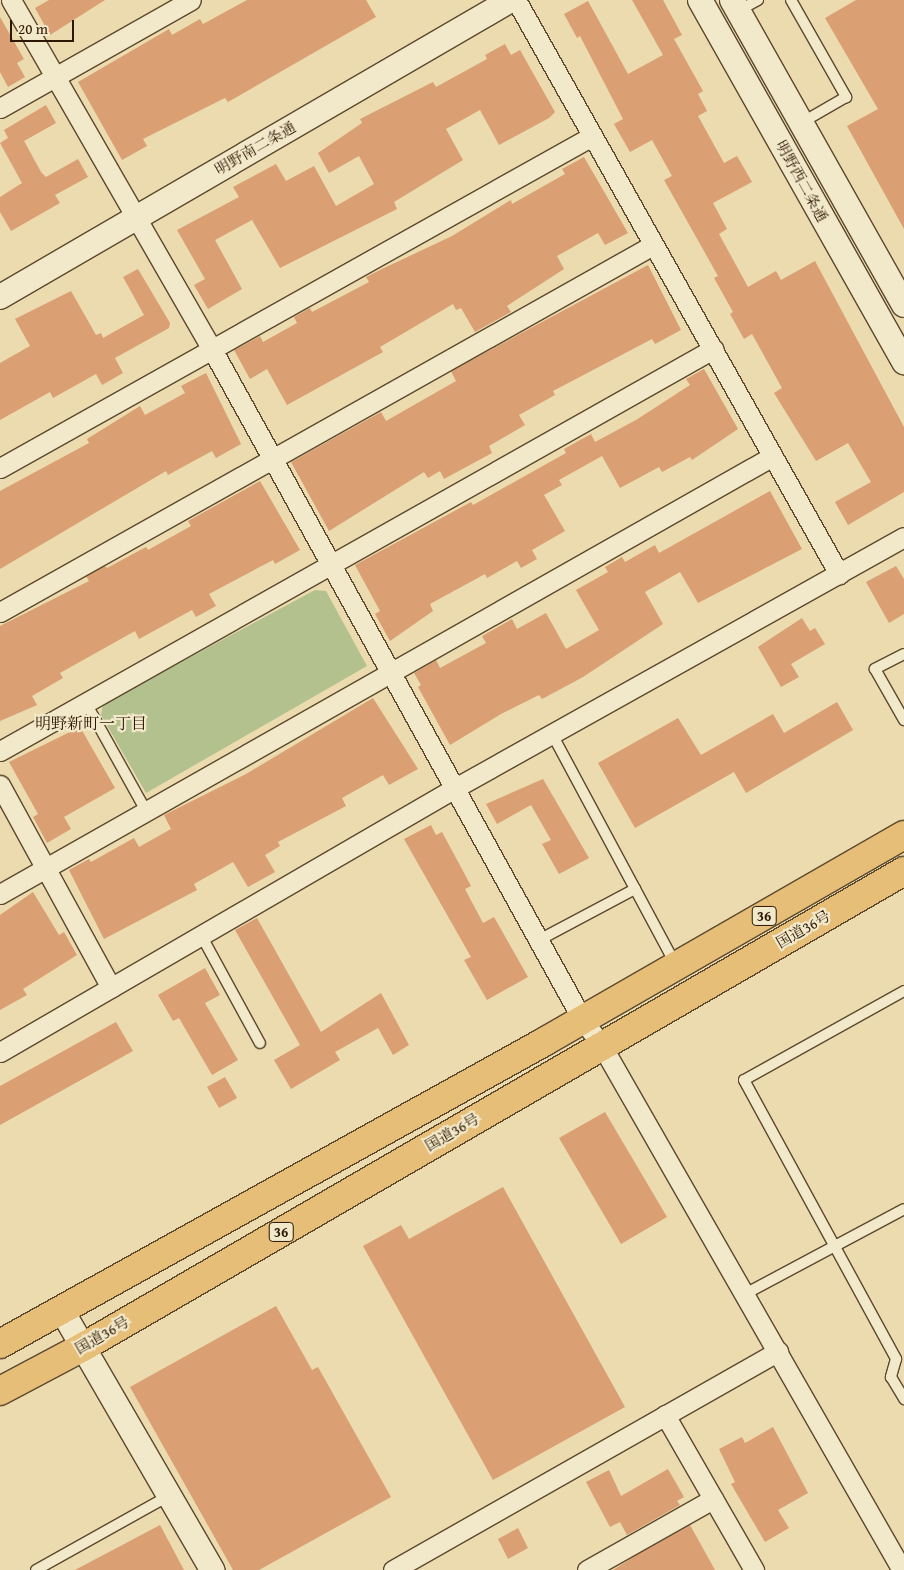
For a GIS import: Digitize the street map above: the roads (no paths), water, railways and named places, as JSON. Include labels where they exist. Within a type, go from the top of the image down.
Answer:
[{"type":"highway","name":"国道36号","points":[[0,1344],[582,1019],[904,835]]},
{"type":"highway","name":"国道36号","points":[[0,1391],[83,1347],[904,871]]},
{"type":"street","points":[[11,0],[213,351],[582,1019],[602,1046],[902,1570]]},
{"type":"street","points":[[0,108],[191,0]]},
{"type":"street","name":"明野南二条通","points":[[0,296],[511,0]]},
{"type":"street","points":[[516,0],[839,574]]},
{"type":"street","name":"明野西二条通","points":[[700,0],[904,362]]},
{"type":"street","name":"明野西二条通","points":[[743,4],[801,123],[904,305]]},
{"type":"street","points":[[0,468],[213,351],[592,136]]},
{"type":"street","points":[[0,612],[271,456],[653,245]]},
{"type":"street","points":[[0,751],[713,349]]},
{"type":"street","points":[[0,894],[389,671],[773,456]]},
{"type":"street","points":[[0,1052],[455,788],[904,537]]},
{"type":"street","points":[[0,784],[111,988]]},
{"type":"street","points":[[61,1309],[212,1570]]},
{"type":"street","points":[[392,1570],[778,1351]]},
{"type":"street","points":[[665,1415],[754,1570]]},
{"type":"street","points":[[587,1570],[713,1499]]},
{"type":"lane","points":[[791,0],[846,97],[801,123]]},
{"type":"lane","points":[[904,654],[875,669],[904,720]]},
{"type":"lane","points":[[86,703],[146,811]]},
{"type":"lane","points":[[552,734],[676,966]]},
{"type":"lane","points":[[539,940],[635,889]]},
{"type":"lane","points":[[201,935],[260,1043]]},
{"type":"lane","points":[[904,991],[744,1080],[896,1359],[891,1377],[904,1399]]},
{"type":"lane","points":[[745,1294],[904,1209]]},
{"type":"lane","points":[[36,1570],[170,1495]]},
{"type":"district","name":"明野新町一丁目","points":[[91,723]]}]
